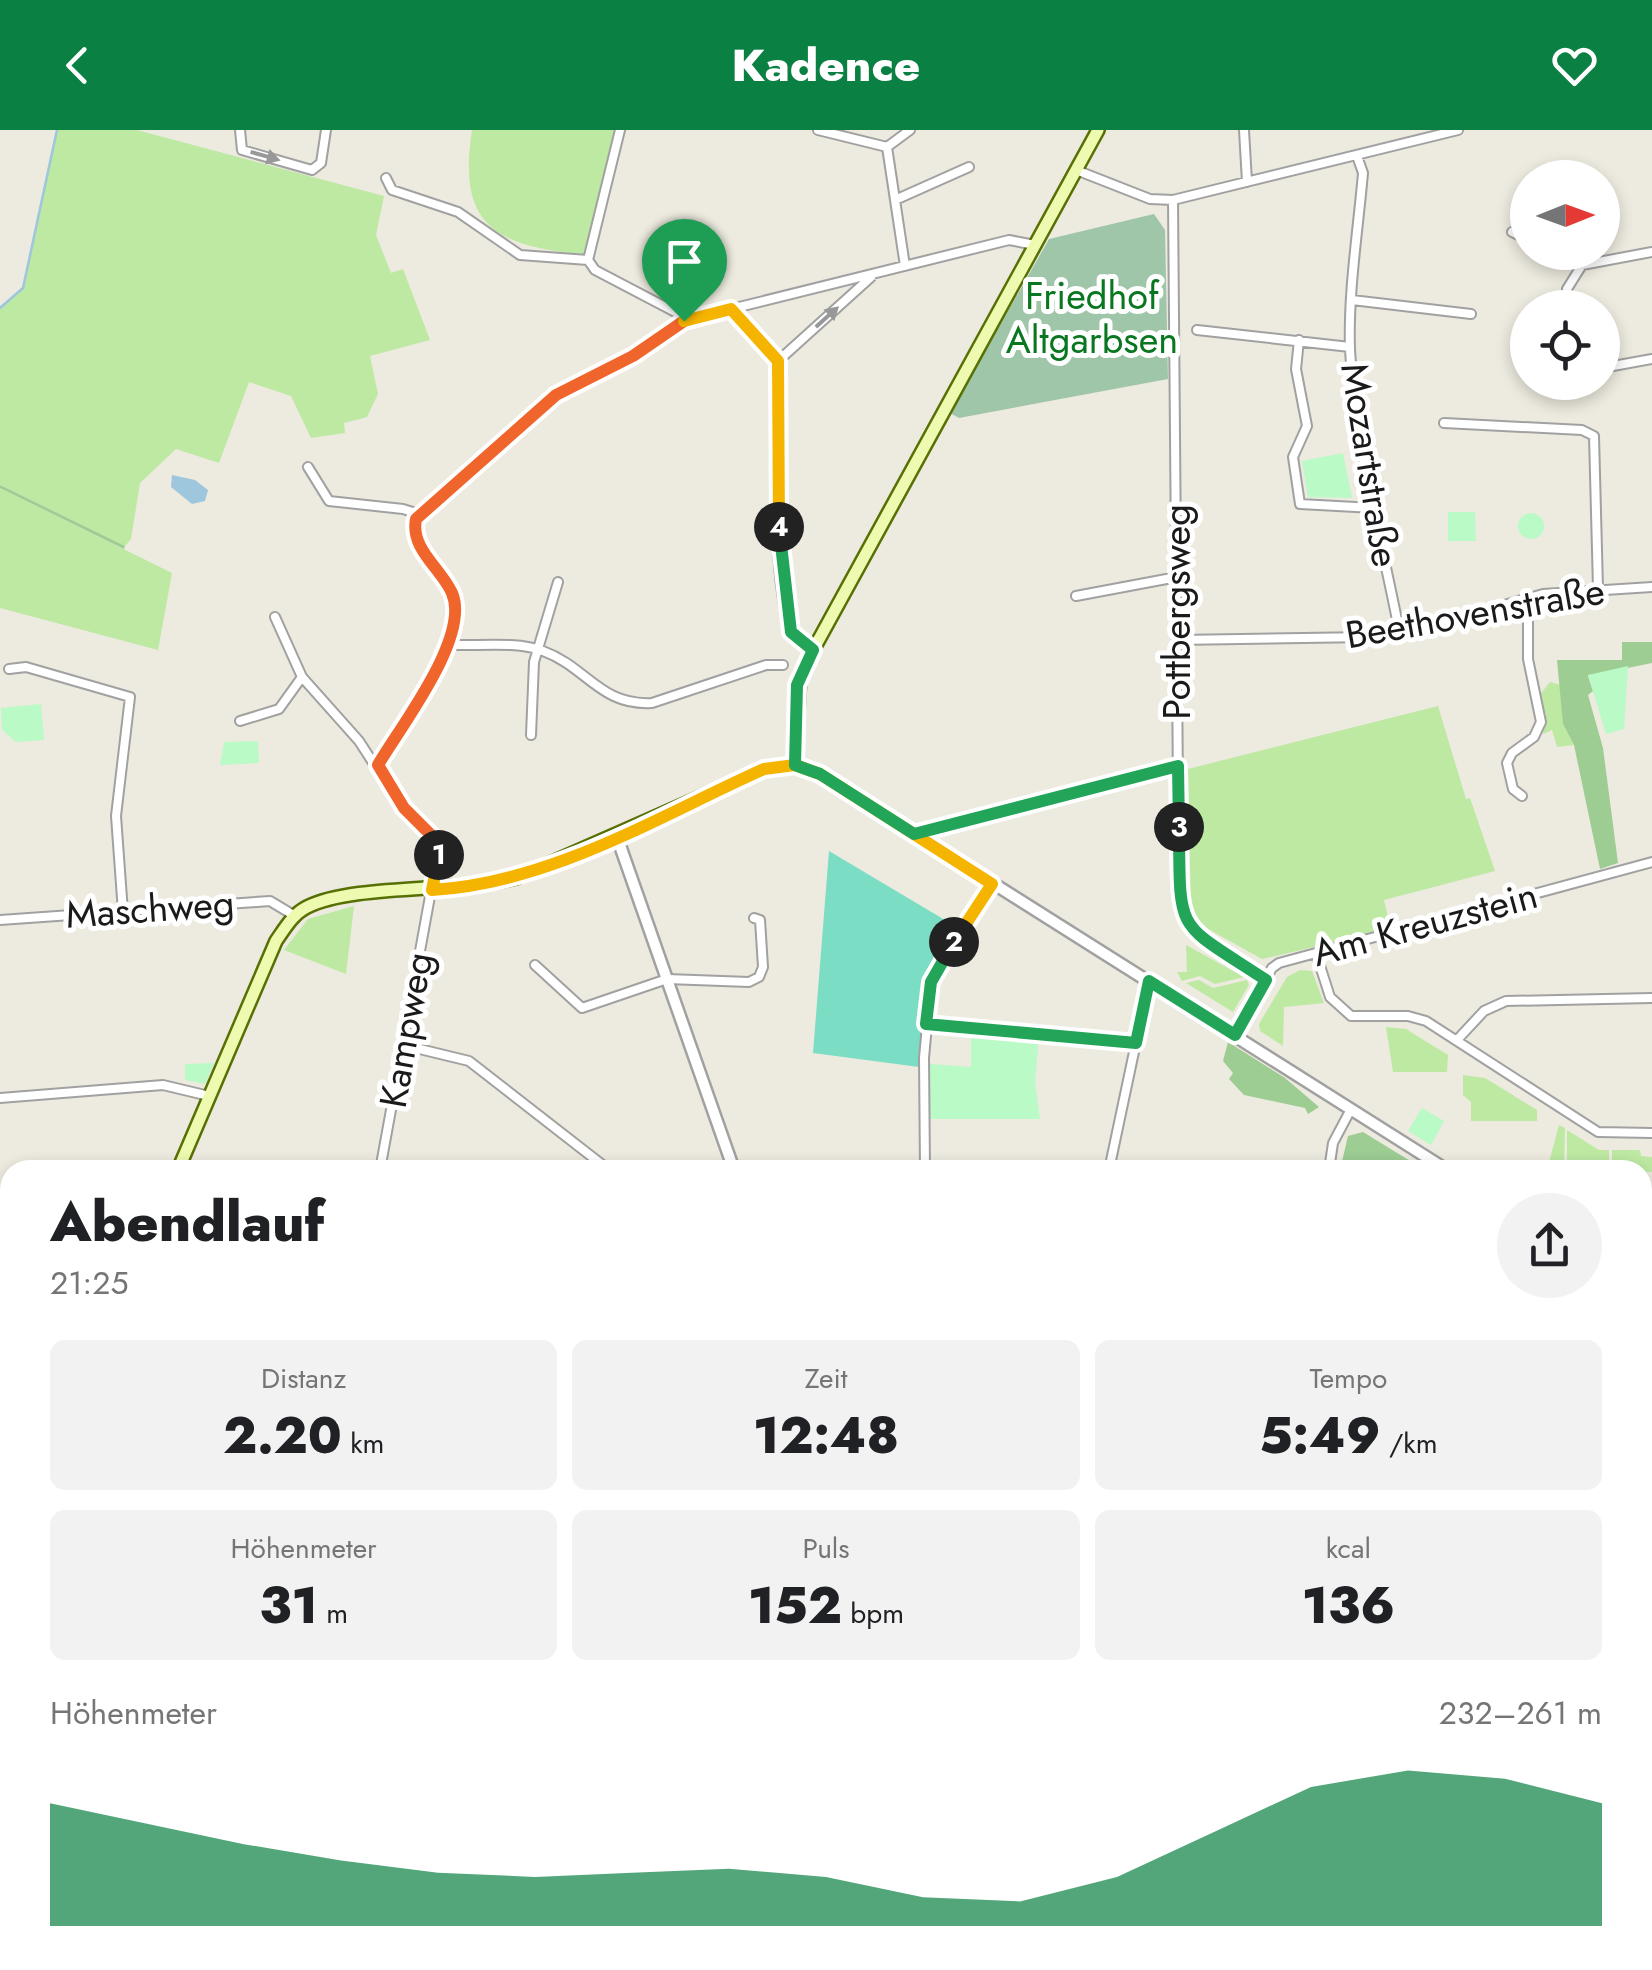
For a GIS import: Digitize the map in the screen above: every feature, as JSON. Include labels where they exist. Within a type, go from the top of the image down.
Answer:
[{"type":"main road","points":[[182,1160],[276,941],[295,916],[334,898],[516,878],[764,769],[795,765],[797,685],[813,650],[1098,130]]},
{"type":"street","points":[[240,130],[242,150],[308,169],[320,166],[326,130]]},
{"type":"street","points":[[620,130],[588,260],[595,270],[679,314],[684,321]]},
{"type":"street","points":[[887,148],[910,130]]},
{"type":"street","points":[[1244,130],[1247,182]]},
{"type":"street","points":[[1076,170],[1150,199],[1172,200],[1458,130]]},
{"type":"street","points":[[825,131],[887,148]]},
{"type":"street","points":[[887,148],[905,266]]},
{"type":"street","name":"Mozartstraße","points":[[1357,156],[1362,173],[1350,347],[1374,508],[1399,630]]},
{"type":"street","points":[[895,200],[969,167]]},
{"type":"street","points":[[386,178],[392,190],[458,212],[514,253],[588,260]]},
{"type":"street","name":"Pottbergsweg","points":[[1172,200],[1181,915],[1194,933],[1266,980]]},
{"type":"street","points":[[378,765],[450,644],[453,598],[416,536],[418,514],[556,395],[633,356],[684,321],[1009,240],[1035,245]]},
{"type":"street","points":[[1620,258],[1652,252]]},
{"type":"street","points":[[778,361],[874,274]]},
{"type":"street","points":[[1352,300],[1471,314]]},
{"type":"street","points":[[731,309],[778,361],[779,538],[788,620],[794,639],[813,650]]},
{"type":"street","points":[[1197,330],[1350,347]]},
{"type":"street","points":[[1299,340],[1296,369],[1307,426],[1293,457],[1300,504],[1374,508]]},
{"type":"street","points":[[1620,365],[1652,359]]},
{"type":"street","points":[[1444,423],[1590,432],[1595,440],[1598,588]]},
{"type":"street","points":[[308,467],[329,501],[403,508],[418,514]]},
{"type":"street","points":[[1076,596],[1177,577]]},
{"type":"street","points":[[532,735],[538,649],[558,582]]},
{"type":"street","name":"Beethovenstraße","points":[[1178,640],[1369,638],[1424,628],[1528,598],[1598,588],[1652,587]]},
{"type":"street","points":[[1522,796],[1513,789],[1507,762],[1512,753],[1534,737],[1540,722],[1529,669],[1528,598]]},
{"type":"street","name":"Kampweg","points":[[275,617],[302,677],[378,765],[398,800],[438,843],[382,1160]]},
{"type":"street","points":[[450,644],[538,649],[615,700],[633,704],[652,702],[766,665],[783,665]]},
{"type":"street","points":[[9,669],[26,667],[130,696],[116,816],[124,912]]},
{"type":"street","points":[[240,721],[253,713],[278,709],[302,677]]},
{"type":"street","points":[[795,765],[820,774],[1431,1160]]},
{"type":"street","points":[[914,834],[1178,766]]},
{"type":"street","points":[[616,836],[730,1160]]},
{"type":"street","name":"Am Kreuzstein","points":[[1235,1035],[1279,964],[1652,862]]},
{"type":"street","points":[[925,1160],[926,1024],[933,976],[992,884]]},
{"type":"street","name":"Maschweg","points":[[0,920],[270,900],[295,916]]},
{"type":"street","points":[[535,965],[582,1008],[667,979],[755,980],[763,967],[760,920],[754,918]]},
{"type":"street","points":[[1316,953],[1338,1010],[1350,1016],[1415,1016],[1598,1132],[1652,1134]]},
{"type":"street","points":[[1111,1160],[1149,981]]},
{"type":"street","points":[[1457,1040],[1484,1011],[1506,1001],[1652,998]]},
{"type":"street","points":[[926,1024],[1136,1043]]},
{"type":"street","points":[[403,1045],[469,1062],[596,1160]]},
{"type":"street","points":[[0,1098],[163,1085],[209,1096]]},
{"type":"street","points":[[1330,1160],[1333,1143],[1350,1109]]},
{"type":"green space","points":[[57,130],[137,130],[384,196],[376,235],[391,273],[403,269],[430,340],[370,356],[378,394],[367,417],[344,423],[345,433],[311,438],[291,396],[249,382],[219,463],[176,449],[140,483],[131,539],[125,546],[0,485],[0,308],[23,288]]},
{"type":"green space","points":[[472,130],[618,130],[583,255],[527,245],[489,225],[478,210],[471,189]]},
{"type":"green space","name":"Friedhof Altgarbsen","points":[[1154,214],[1165,230],[1168,379],[959,418],[950,413],[1049,239]]},
{"type":"green space","points":[[1343,453],[1352,498],[1308,497],[1302,461]]},
{"type":"green space","points":[[0,488],[172,573],[158,650],[0,608]]},
{"type":"green space","points":[[0,488],[125,546],[124,549]]},
{"type":"green space","points":[[1448,512],[1475,512],[1476,541],[1448,541]]},
{"type":"green space","points":[[1531,513],[1540,517],[1544,526],[1540,535],[1531,539],[1522,535],[1518,526],[1522,517]]},
{"type":"green space","points":[[1622,642],[1652,642],[1652,663],[1588,676],[1593,691],[1588,695],[1603,748],[1618,863],[1600,869],[1574,745],[1563,724],[1557,660],[1622,660]]},
{"type":"green space","points":[[1628,666],[1624,729],[1606,734],[1588,675]]},
{"type":"green space","points":[[1550,682],[1561,685],[1563,724],[1574,745],[1557,747],[1552,730],[1543,734],[1546,714],[1538,697]]},
{"type":"green space","points":[[41,704],[44,740],[16,742],[2,730],[1,708]]},
{"type":"green space","points":[[1438,706],[1466,799],[1470,798],[1495,871],[1384,900],[1391,929],[1262,959],[1201,925],[1191,909],[1188,769]]},
{"type":"green space","points":[[258,741],[259,763],[220,765],[224,742]]},
{"type":"green space","points":[[829,851],[960,929],[928,975],[919,1067],[813,1053]]},
{"type":"green space","points":[[354,906],[346,974],[284,950],[308,919]]},
{"type":"green space","points":[[1186,945],[1244,977],[1215,984],[1200,976],[1182,981],[1177,972],[1187,972]]},
{"type":"green space","points":[[1300,970],[1312,971],[1324,1003],[1284,1007],[1283,1046],[1260,1031],[1259,1024],[1287,977]]},
{"type":"green space","points":[[1199,980],[1213,988],[1247,980],[1249,985],[1233,1012],[1186,983]]},
{"type":"green space","points":[[1386,1027],[1406,1029],[1448,1055],[1447,1072],[1393,1072]]},
{"type":"green space","points":[[971,1031],[1039,1038],[1035,1081],[1040,1119],[930,1119],[930,1064],[971,1067]]},
{"type":"green space","points":[[1228,1042],[1285,1078],[1319,1107],[1308,1114],[1305,1108],[1244,1095],[1229,1079],[1233,1073],[1223,1061]]},
{"type":"green space","points":[[214,1063],[205,1084],[185,1080],[185,1064]]},
{"type":"green space","points":[[1463,1075],[1485,1078],[1537,1110],[1537,1121],[1471,1121],[1471,1102],[1463,1095]]},
{"type":"green space","points":[[1422,1108],[1444,1121],[1431,1145],[1408,1131]]},
{"type":"green space","points":[[1559,1125],[1565,1128],[1564,1160],[1550,1160]]},
{"type":"green space","points":[[1567,1130],[1599,1150],[1609,1150],[1609,1160],[1567,1160]]},
{"type":"green space","points":[[1363,1132],[1409,1160],[1342,1160],[1348,1136]]},
{"type":"green space","points":[[1612,1150],[1640,1150],[1641,1156],[1652,1157],[1652,1160],[1612,1160]]},
{"type":"water","points":[[172,475],[195,480],[208,490],[205,501],[192,504],[171,487]]},
{"type":"waterway","points":[[0,308],[23,288],[57,130]]},
{"type":"route","points":[[684,321],[633,356],[556,395],[418,514],[416,536],[452,593],[450,644],[378,765],[392,792],[438,843],[432,890],[490,883],[535,872],[764,769],[795,765],[820,774],[992,884],[933,976],[926,1024],[1136,1043],[1149,981],[1235,1035],[1266,980],[1194,933],[1181,915],[1178,766],[914,834],[820,774],[814,771],[795,765],[797,685],[813,650],[794,639],[788,620],[779,538],[778,361],[731,309],[684,321]]}]
